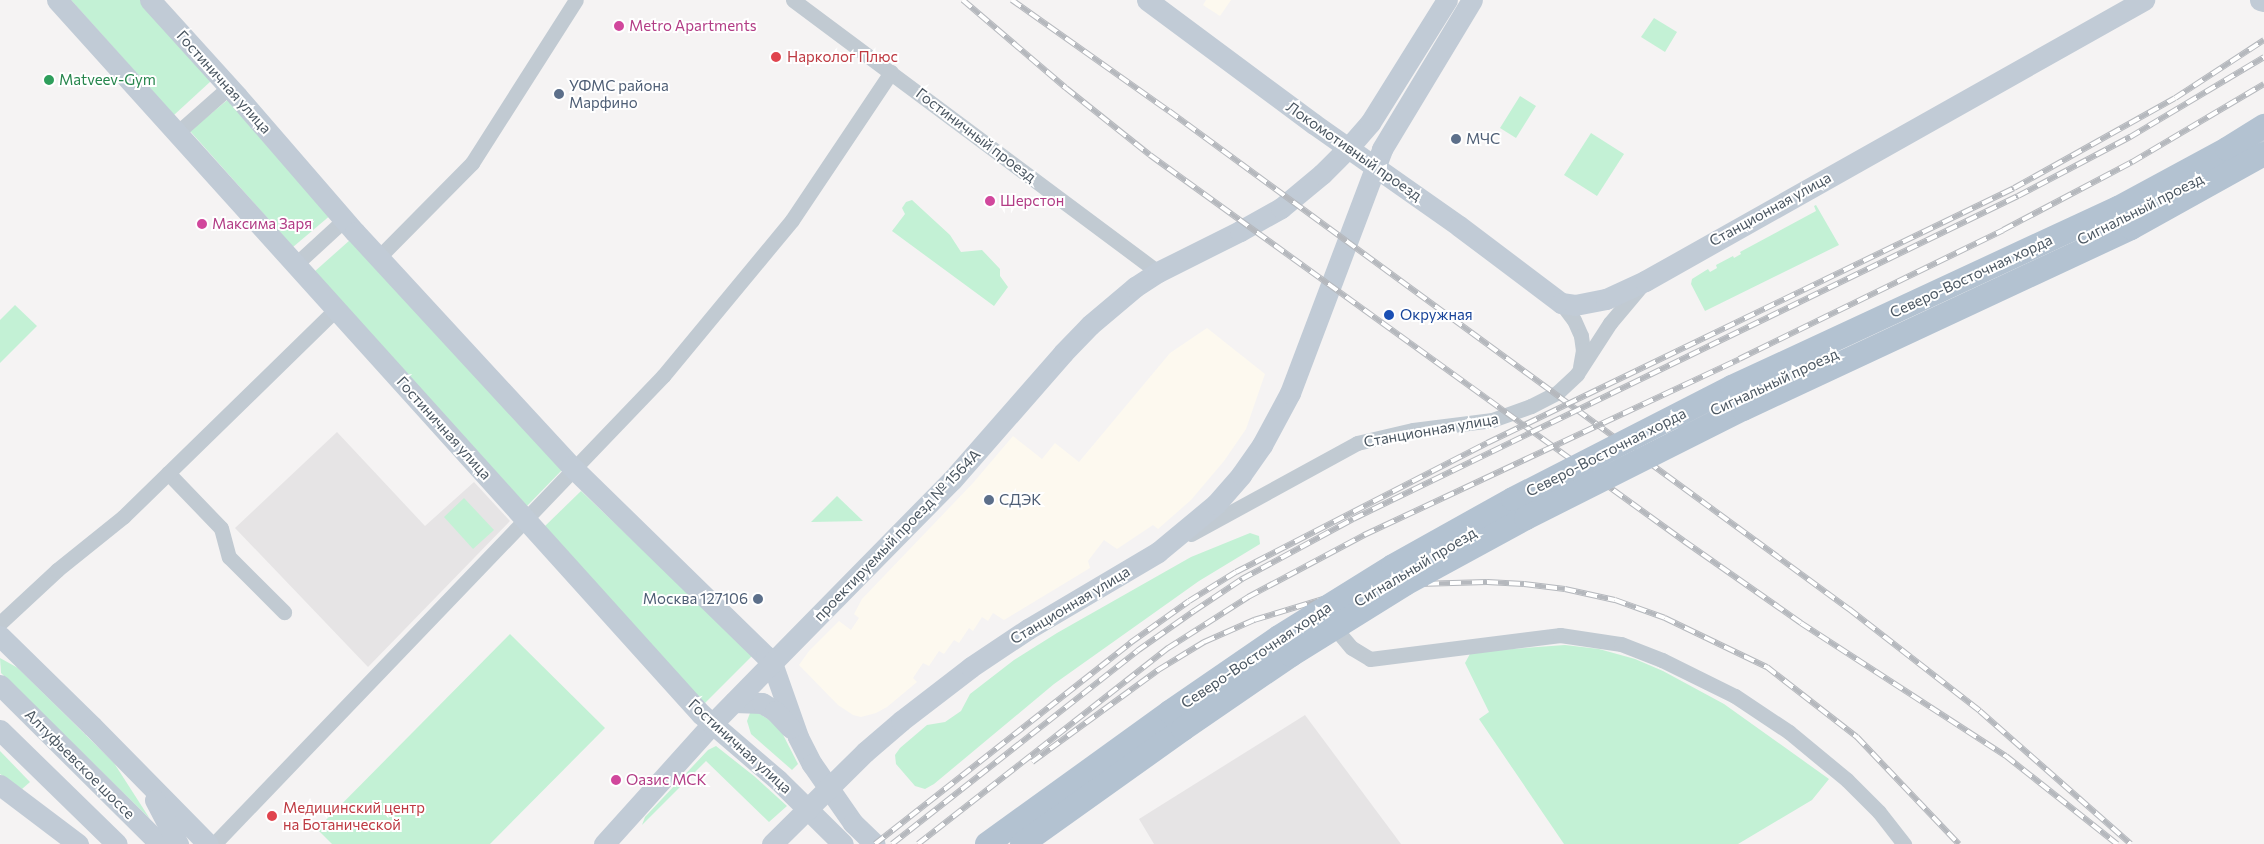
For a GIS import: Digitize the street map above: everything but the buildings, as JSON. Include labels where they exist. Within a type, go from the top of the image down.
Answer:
[{"type":"main road","name":"Северо-Восточная хорда","points":[[987,844],[1271,642],[1393,566],[1513,499],[1732,387],[2118,208],[2227,149],[2264,126]]},
{"type":"main road","name":"Северо-Восточная хорда","points":[[1022,844],[1260,676],[1405,584],[1526,518],[1743,409],[2132,228],[2264,154]]},
{"type":"street","name":"Гостиничная улица","points":[[57,0],[712,724],[746,752],[843,844]]},
{"type":"street","name":"Гостиничная улица","points":[[150,0],[229,87],[378,258],[575,470],[772,664],[798,737],[812,764],[853,823],[874,844]]},
{"type":"street","points":[[378,258],[472,163],[576,0]]},
{"type":"street","name":"Гостиничный проезд","points":[[793,0],[1158,272]]},
{"type":"street","name":"Локомотивный проезд","points":[[1147,0],[1314,124],[1459,226],[1561,304],[1574,320],[1581,336],[1580,369]]},
{"type":"street","name":"проектируемый проезд № 1564А","points":[[604,844],[712,724],[952,480],[1083,332],[1129,292],[1158,272],[1240,232],[1281,208],[1322,174],[1349,147],[1370,123],[1447,0]]},
{"type":"street","points":[[1158,552],[1216,504],[1241,475],[1265,441],[1290,394],[1375,166],[1390,135],[1472,0]]},
{"type":"street","points":[[2260,0],[2264,1]]},
{"type":"street","name":"Станционная улица","points":[[772,844],[865,752],[901,721],[971,667],[1028,629],[1158,552],[1357,442],[1413,430],[1468,425],[1502,418],[1558,392],[1580,369],[1615,317],[1645,281],[2140,1]]},
{"type":"street","points":[[214,844],[575,470],[663,376],[776,242],[891,72]]},
{"type":"street","points":[[177,132],[229,87]]},
{"type":"street","name":"Сигнальный проезд","points":[[1034,844],[1100,784],[1172,727],[1328,620],[1454,542],[1616,450],[1673,423],[1709,412],[2125,219],[2191,184],[2264,141]]},
{"type":"street","points":[[296,264],[344,220]]},
{"type":"street","points":[[1561,304],[1575,305],[1600,301],[1645,281]]},
{"type":"street","points":[[0,623],[57,570],[123,517],[336,309]]},
{"type":"street","points":[[168,473],[221,528],[229,557],[284,612]]},
{"type":"street","points":[[1328,620],[1352,648],[1370,659],[1560,635],[1621,644],[1735,696],[1789,732],[1847,780],[1879,812],[1904,844]]},
{"type":"street","points":[[4,642],[133,767],[208,844]]},
{"type":"street","name":"Алтуфьевское шоссе","points":[[0,684],[160,844]]},
{"type":"street","points":[[746,752],[737,734],[733,720],[734,702],[756,702],[768,707],[781,716],[798,737]]},
{"type":"street","name":"Алтуфьевское шоссе","points":[[0,730],[117,844]]},
{"type":"street","points":[[133,767],[150,791],[178,844]]},
{"type":"street","points":[[0,785],[78,844]]},
{"type":"street","points":[[87,816],[107,844]]},
{"type":"shaded area","points":[[1206,0],[1231,0],[1220,16],[1203,5]]},
{"type":"shaded area","points":[[1207,328],[1265,374],[1246,429],[1224,461],[1191,500],[1158,529],[1153,525],[1117,549],[1104,540],[1088,561],[1090,568],[1004,620],[993,613],[988,621],[982,617],[973,631],[969,628],[959,643],[954,640],[944,654],[939,651],[929,666],[923,663],[913,678],[917,682],[887,707],[876,713],[861,717],[853,715],[838,705],[799,665],[809,651],[839,621],[851,630],[859,618],[854,614],[862,599],[973,483],[1013,436],[1042,459],[1055,443],[1079,462],[1170,353]]},
{"type":"shaded area","points":[[337,432],[425,526],[474,482],[510,521],[368,667],[235,528]]},
{"type":"shaded area","points":[[1305,715],[1401,844],[1154,844],[1139,819]]},
{"type":"green space","points":[[71,0],[140,0],[211,81],[174,115]]},
{"type":"green space","points":[[1654,18],[1677,32],[1665,52],[1641,37]]},
{"type":"green space","points":[[1520,96],[1536,106],[1516,138],[1500,128]]},
{"type":"green space","points":[[231,97],[332,214],[293,247],[190,131]]},
{"type":"green space","points":[[1591,133],[1624,154],[1597,196],[1564,175]]},
{"type":"green space","points":[[912,200],[950,235],[961,252],[982,250],[1000,269],[1000,276],[1008,287],[994,306],[892,231],[905,214],[902,208],[906,202]]},
{"type":"green space","points":[[1816,205],[1839,245],[1705,311],[1691,284],[1692,279],[1708,269],[1710,272],[1717,268],[1716,265],[1733,256],[1734,258],[1741,254],[1740,252],[1816,211],[1814,206]]},
{"type":"green space","points":[[350,240],[562,470],[527,506],[314,272]]},
{"type":"green space","points":[[15,305],[37,326],[0,363],[0,320]]},
{"type":"green space","points":[[581,491],[753,655],[703,705],[543,528]]},
{"type":"green space","points":[[837,496],[863,521],[811,522]]},
{"type":"green space","points":[[464,498],[494,530],[473,549],[444,517]]},
{"type":"green space","points":[[1250,533],[1259,536],[1260,544],[1199,581],[1054,684],[934,784],[925,789],[915,786],[896,764],[895,755],[900,748],[927,725],[945,722],[961,711],[970,694],[1014,660],[1057,633],[1191,557]]},
{"type":"green space","points":[[510,634],[605,728],[490,844],[332,844],[317,829]]},
{"type":"green space","points":[[1565,645],[1599,649],[1635,659],[1663,671],[1724,704],[1829,779],[1812,800],[1738,844],[1564,844],[1479,719],[1489,712],[1465,663],[1471,652]]},
{"type":"green space","points":[[0,658],[18,668],[114,763],[150,819],[1,673]]},
{"type":"green space","points":[[750,713],[758,713],[778,725],[798,764],[792,770],[751,734],[747,721]]},
{"type":"green space","points":[[716,746],[754,776],[787,806],[769,822],[706,761],[642,825],[645,817],[708,750]]},
{"type":"green space","points":[[0,751],[30,782],[22,789],[0,774]]},
{"type":"railway","points":[[963,0],[1066,88],[1150,155],[1684,541],[1801,623],[2006,756],[2117,844]]},
{"type":"railway","points":[[1012,0],[1169,111],[1849,609],[1980,711],[2131,844]]},
{"type":"railway","points":[[875,844],[1130,643],[1189,601],[1236,572],[1487,443],[2014,188],[2175,98],[2264,40]]},
{"type":"railway","points":[[892,844],[1137,651],[1242,579],[1353,519],[2018,196],[2130,137],[2264,57]]},
{"type":"railway","points":[[918,844],[1168,648],[1248,597],[1364,535],[1739,359],[2003,230],[2132,162],[2264,84]]},
{"type":"railway","points":[[1032,762],[1158,670],[1204,642],[1254,620],[1343,593],[1384,585],[1487,582],[1524,584],[1565,589],[1615,600],[1665,618],[1767,667],[1857,737],[1959,844]]},
{"type":"place","name":"Metro Apartments","points":[[619,26]]},
{"type":"place","name":"Нарколог Плюс","points":[[776,57]]},
{"type":"place","name":"Matveev-Gym","points":[[49,80]]},
{"type":"place","name":"УФМС района Марфино","points":[[559,94]]},
{"type":"place","name":"МЧС","points":[[1456,139]]},
{"type":"place","name":"Шерстон","points":[[990,201]]},
{"type":"place","name":"Максима Заря","points":[[202,224]]},
{"type":"place","name":"Окружная","points":[[1389,315]]},
{"type":"place","name":"СДЭК","points":[[989,500]]},
{"type":"place","name":"Москва 127106","points":[[758,599]]},
{"type":"place","name":"Оазис МСК","points":[[616,780]]},
{"type":"place","name":"Медицинский центр на Ботанической","points":[[272,816]]}]
